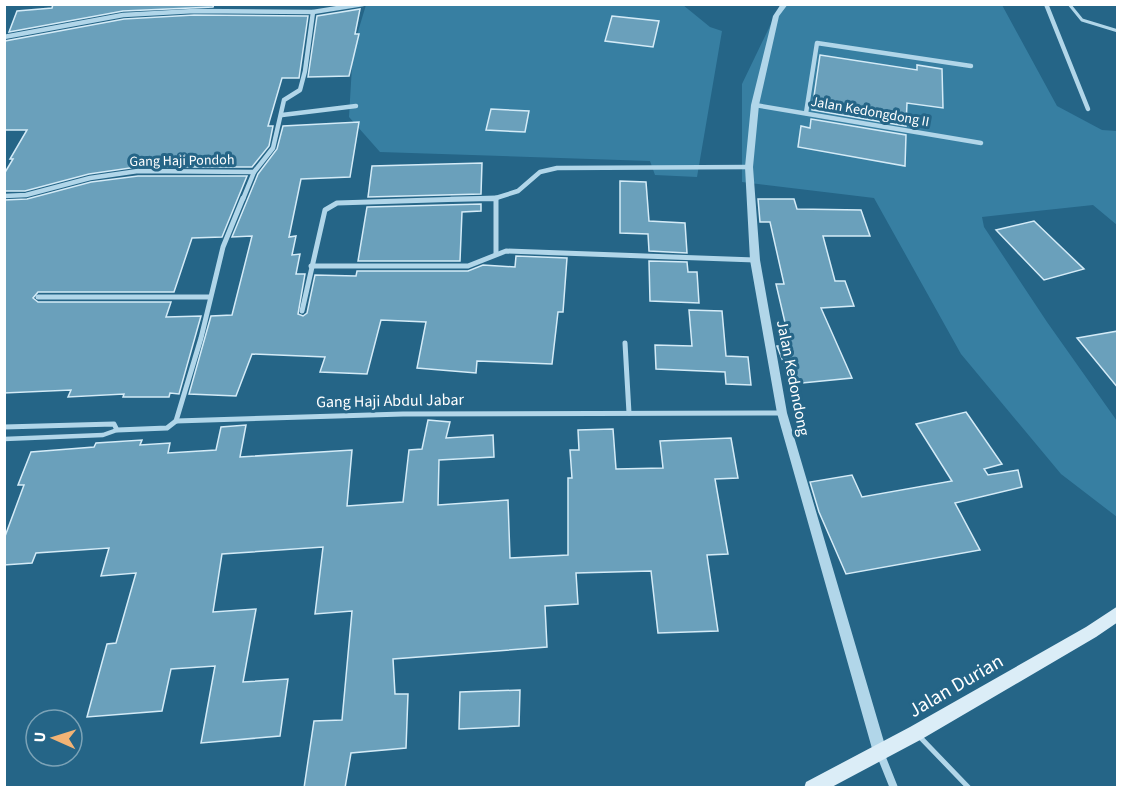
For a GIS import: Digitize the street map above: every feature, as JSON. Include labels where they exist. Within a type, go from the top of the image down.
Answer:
[{"type":"main road","name":"Jalan Durian","points":[[812,788],[916,734],[1118,614]]},
{"type":"street","points":[[216,12],[217,4]]},
{"type":"street","points":[[4,37],[81,20],[113,16],[216,12],[313,12],[363,4]]},
{"type":"street","name":"Jalan Kedondong","points":[[785,4],[776,16],[755,105],[749,167],[756,260],[782,413],[880,752]]},
{"type":"street","points":[[1047,4],[1088,109]]},
{"type":"street","points":[[176,421],[201,338],[223,247],[254,172],[273,147],[284,100],[300,90],[305,71],[313,12]]},
{"type":"street","points":[[806,113],[817,43],[971,66]]},
{"type":"street","name":"Jalan Kedongdong II","points":[[755,105],[981,143]]},
{"type":"street","points":[[282,114],[356,106]]},
{"type":"street","points":[[302,311],[325,210],[337,202],[496,198],[518,191],[540,172],[557,168],[749,167]]},
{"type":"street","name":"Gang Haji Pondoh","points":[[4,196],[26,195],[90,178],[138,171],[254,172]]},
{"type":"street","points":[[496,198],[496,253]]},
{"type":"street","points":[[311,266],[468,266],[483,263],[496,253],[506,251],[756,260]]},
{"type":"street","points":[[38,297],[210,297]]},
{"type":"street","points":[[625,343],[629,413]]},
{"type":"street","name":"Gang Haji Abdul Jabar","points":[[4,427],[114,424],[117,430],[167,428],[176,421],[279,416],[782,413]]},
{"type":"street","points":[[880,752],[894,788]]},
{"type":"lane","points":[[1069,4],[1082,20],[1118,31]]},
{"type":"lane","points":[[4,439],[103,435],[117,430]]},
{"type":"lane","points":[[916,734],[969,788]]},
{"type":"shaded area","points":[[366,5],[683,5],[710,27],[722,31],[697,177],[655,175],[650,161],[380,152],[349,117],[353,48]]},
{"type":"shaded area","points":[[780,5],[1002,5],[1057,106],[1102,130],[1117,131],[1117,225],[1093,205],[982,217],[984,227],[1117,421],[1117,517],[1061,474],[961,354],[874,198],[742,182],[742,84]]},
{"type":"building","points":[[53,4],[214,4],[213,7],[123,11],[9,32],[17,11],[52,8]]},
{"type":"building","points":[[360,9],[355,34],[359,34],[349,76],[308,77],[317,16]]},
{"type":"building","points":[[194,15],[308,16],[299,78],[282,78],[268,126],[273,126],[269,146],[252,167],[137,167],[89,174],[25,191],[4,191],[4,174],[27,130],[4,130],[5,41],[124,19]]},
{"type":"building","points":[[612,16],[659,21],[653,47],[605,41]]},
{"type":"building","points":[[820,55],[917,70],[917,65],[942,69],[943,108],[907,103],[906,126],[812,110]]},
{"type":"building","points":[[491,109],[529,111],[525,132],[486,130]]},
{"type":"building","points":[[811,119],[906,135],[905,166],[798,147],[801,126],[810,128]]},
{"type":"building","points":[[359,122],[350,177],[301,179],[289,237],[296,236],[292,255],[300,254],[296,274],[305,274],[298,314],[303,316],[307,313],[315,275],[356,276],[357,271],[468,271],[483,265],[515,267],[516,256],[567,258],[563,312],[558,312],[552,364],[477,361],[476,373],[417,368],[426,322],[381,320],[367,374],[320,372],[325,357],[252,354],[236,396],[189,394],[211,316],[232,315],[252,236],[232,237],[258,174],[277,149],[283,126]]},
{"type":"building","points":[[482,163],[481,194],[368,197],[372,166]]},
{"type":"building","points":[[138,176],[247,176],[222,237],[192,238],[174,292],[38,292],[33,298],[38,302],[171,302],[166,317],[201,316],[179,394],[170,393],[169,397],[123,397],[124,394],[68,397],[71,390],[4,393],[4,200],[27,199],[91,182]]},
{"type":"building","points":[[620,181],[646,182],[649,221],[685,223],[687,253],[649,251],[648,234],[620,233]]},
{"type":"building","points":[[758,199],[794,199],[797,209],[861,210],[870,236],[823,236],[835,281],[845,281],[854,306],[821,308],[852,378],[792,384],[777,346],[790,344],[776,284],[784,284],[770,222],[760,222]]},
{"type":"building","points":[[481,204],[481,211],[462,212],[460,261],[358,261],[367,207]]},
{"type":"building","points":[[1034,221],[1084,269],[1044,280],[996,230]]},
{"type":"building","points":[[649,261],[687,262],[688,272],[697,272],[699,303],[650,301]]},
{"type":"building","points":[[689,310],[722,311],[726,356],[748,357],[751,385],[726,384],[725,372],[656,369],[655,345],[692,346]]},
{"type":"building","points":[[1118,331],[1118,388],[1077,338]]},
{"type":"building","points":[[966,412],[1002,464],[984,469],[988,475],[1018,470],[1022,487],[955,503],[980,550],[846,574],[819,512],[810,482],[852,475],[862,497],[952,481],[916,424]]},
{"type":"building","points":[[428,420],[450,422],[446,438],[493,435],[494,457],[439,460],[438,505],[508,500],[510,558],[568,555],[568,478],[572,478],[570,450],[579,450],[578,430],[613,429],[616,469],[663,468],[660,441],[731,438],[738,478],[715,479],[728,554],[707,555],[718,631],[658,633],[651,571],[576,573],[578,604],[545,606],[547,647],[393,659],[395,694],[408,694],[406,748],[351,753],[345,788],[304,788],[314,721],[342,720],[352,611],[315,614],[323,547],[222,554],[213,612],[256,609],[243,682],[288,679],[280,736],[201,743],[215,666],[171,669],[162,711],[87,717],[107,644],[116,643],[136,573],[101,576],[109,548],[36,553],[32,563],[4,565],[4,539],[24,485],[18,485],[31,452],[94,447],[96,443],[142,440],[140,445],[170,443],[168,453],[216,450],[221,427],[246,425],[240,457],[352,450],[347,506],[403,502],[409,450],[422,449]]},
{"type":"building","points":[[520,690],[519,726],[459,729],[460,692]]}]
